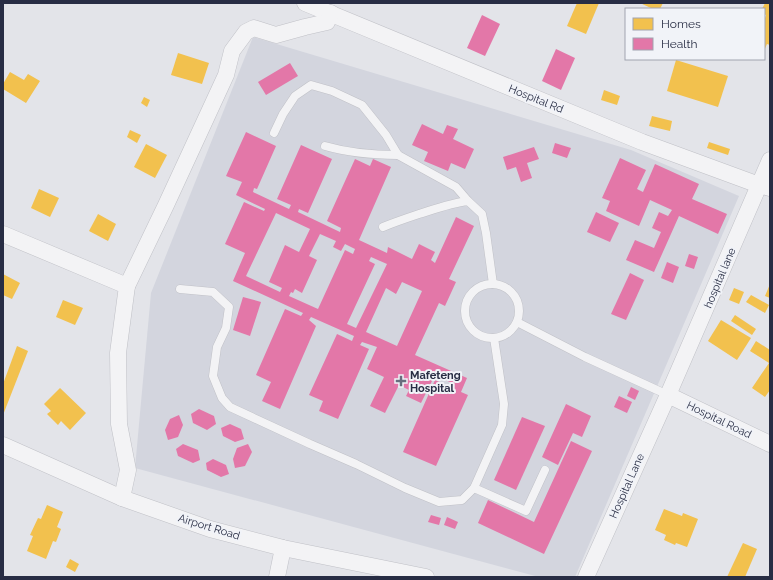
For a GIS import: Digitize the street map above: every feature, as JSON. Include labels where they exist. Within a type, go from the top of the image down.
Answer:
[{"type":"street","name":"Hospital Rd","points":[[305,3],[642,142],[765,187]]},
{"type":"street","points":[[122,498],[128,470],[119,424],[118,353],[127,286],[205,122],[226,75],[232,51],[237,44],[246,32],[254,28],[276,35],[327,22],[331,13]]},
{"type":"street","name":"hospital lane","points":[[668,395],[765,187],[770,160]]},
{"type":"street","points":[[3,234],[127,286]]},
{"type":"street","name":"Hospital Road","points":[[668,395],[770,444]]},
{"type":"street","name":"Hospital Lane","points":[[586,577],[668,395]]},
{"type":"street","name":"Airport Road","points":[[3,445],[122,498],[210,529],[283,548],[426,577]]},
{"type":"street","points":[[277,577],[283,548]]},
{"type":"lane","points":[[274,133],[283,114],[295,96],[311,85],[332,91],[362,106],[386,135],[398,156]]},
{"type":"lane","points":[[325,146],[340,150],[398,156],[456,188],[482,214],[493,284]]},
{"type":"lane","points":[[383,227],[456,202],[468,201]]},
{"type":"lane","points":[[493,284],[503,286],[512,292],[517,301],[519,312],[516,322],[510,331],[501,337],[491,338],[480,336],[472,330],[466,320],[464,310],[467,300],[473,291],[482,285],[493,284]]},
{"type":"lane","points":[[180,289],[213,292],[229,307],[226,328],[217,347],[213,376],[222,398],[230,407],[405,488],[439,502],[462,500],[474,488],[502,425],[504,404],[494,338]]},
{"type":"lane","points":[[516,322],[585,357],[668,395]]},
{"type":"lane","points":[[474,488],[526,511],[545,470]]},
{"type":"shaded area","name":"Mafeteng Hospital","points":[[253,37],[631,150],[739,196],[575,577],[539,577],[135,468],[151,293]]},
{"type":"building: Homes","points":[[577,3],[599,3],[586,34],[567,26]]},
{"type":"building: Homes","points":[[640,3],[663,3],[660,8],[651,8]]},
{"type":"building: Homes","points":[[765,3],[770,4],[770,45],[767,44],[765,49],[766,15],[765,8],[762,8]]},
{"type":"building: Homes","points":[[178,53],[209,63],[202,84],[171,75]]},
{"type":"building: Homes","points":[[676,60],[728,76],[718,107],[667,91]]},
{"type":"building: Homes","points":[[10,72],[24,80],[28,74],[40,81],[26,103],[3,89],[3,84]]},
{"type":"building: Homes","points":[[604,90],[620,96],[617,105],[601,100]]},
{"type":"building: Homes","points":[[144,97],[150,100],[147,107],[141,103]]},
{"type":"building: Homes","points":[[652,116],[672,121],[670,131],[649,126]]},
{"type":"building: Homes","points":[[130,130],[141,135],[137,143],[127,137]]},
{"type":"building: Homes","points":[[709,142],[730,149],[728,155],[707,148]]},
{"type":"building: Homes","points":[[146,144],[167,155],[155,178],[134,167]]},
{"type":"building: Homes","points":[[39,189],[59,198],[50,217],[31,208]]},
{"type":"building: Homes","points":[[98,214],[116,224],[108,241],[89,231]]},
{"type":"building: Homes","points":[[3,274],[20,283],[12,299],[3,295]]},
{"type":"building: Homes","points":[[770,284],[770,298],[765,296]]},
{"type":"building: Homes","points":[[734,288],[744,292],[739,304],[729,300]]},
{"type":"building: Homes","points":[[751,295],[769,305],[765,313],[746,302]]},
{"type":"building: Homes","points":[[63,300],[83,308],[75,325],[56,317]]},
{"type":"building: Homes","points":[[735,315],[756,329],[752,335],[731,321]]},
{"type":"building: Homes","points":[[721,320],[751,338],[737,360],[708,341]]},
{"type":"building: Homes","points":[[756,341],[770,350],[770,390],[765,397],[752,388],[769,363],[750,351]]},
{"type":"building: Homes","points":[[17,346],[28,351],[3,415],[3,384]]},
{"type":"building: Homes","points":[[60,388],[86,413],[70,430],[61,421],[58,425],[47,414],[51,411],[44,404]]},
{"type":"building: Homes","points":[[47,505],[63,512],[57,527],[61,529],[56,542],[53,541],[46,559],[27,551],[33,536],[30,535],[38,518],[41,519]]},
{"type":"building: Homes","points":[[664,509],[682,516],[683,513],[698,519],[687,547],[676,543],[675,545],[664,540],[666,535],[655,530]]},
{"type":"building: Homes","points":[[743,543],[757,549],[745,577],[727,577]]},
{"type":"building: Homes","points":[[70,559],[79,564],[75,572],[66,567]]},
{"type":"building: Health","points":[[482,15],[500,24],[485,56],[467,48]]},
{"type":"building: Health","points":[[556,49],[575,58],[561,90],[542,81]]},
{"type":"building: Health","points":[[290,63],[298,76],[266,95],[258,82]]},
{"type":"building: Health","points":[[422,124],[443,134],[447,125],[458,129],[453,139],[474,149],[465,169],[451,163],[448,171],[424,161],[428,152],[412,145]]},
{"type":"building: Health","points":[[246,132],[276,146],[257,189],[254,188],[253,192],[289,209],[291,205],[277,199],[301,145],[332,159],[308,213],[299,209],[298,212],[340,232],[341,228],[327,221],[355,159],[370,166],[373,159],[391,167],[359,240],[387,253],[388,247],[412,259],[419,244],[435,252],[431,260],[435,263],[456,217],[474,226],[449,279],[456,282],[445,306],[439,303],[415,355],[467,378],[461,392],[468,395],[436,466],[403,452],[435,380],[452,388],[454,384],[435,375],[421,403],[406,396],[409,390],[399,385],[385,413],[370,406],[384,377],[367,369],[377,347],[362,342],[360,345],[369,349],[338,419],[319,411],[323,401],[309,395],[337,334],[352,341],[354,336],[311,317],[309,320],[316,326],[280,409],[262,401],[271,382],[256,375],[285,309],[301,316],[303,313],[233,281],[245,253],[225,244],[244,202],[264,211],[265,209],[236,195],[242,182],[226,176]],"holes":[[[276,213],[310,229],[299,252],[285,245],[269,282],[282,288],[280,292],[246,276]],[[320,234],[336,241],[333,247],[341,251],[345,244],[355,249],[353,254],[345,250],[318,309],[289,296],[295,289],[302,293],[317,260],[309,256]],[[371,257],[387,264],[356,328],[347,324],[375,264],[369,261]],[[402,282],[422,291],[397,346],[366,332],[386,288],[396,294]]]},
{"type":"building: Health","points":[[555,143],[571,148],[567,158],[552,153]]},
{"type":"building: Health","points":[[534,147],[539,159],[527,163],[532,178],[521,182],[516,167],[507,170],[503,157]]},
{"type":"building: Health","points":[[620,158],[646,170],[637,189],[643,192],[655,164],[699,184],[692,199],[727,214],[718,234],[679,216],[654,272],[626,260],[635,240],[654,248],[661,232],[652,228],[659,212],[668,216],[672,210],[650,200],[639,226],[606,211],[610,201],[602,198]]},
{"type":"building: Health","points":[[596,212],[619,223],[610,242],[587,232]]},
{"type":"building: Health","points":[[689,254],[698,257],[694,269],[685,266]]},
{"type":"building: Health","points":[[667,262],[679,267],[673,283],[661,278]]},
{"type":"building: Health","points":[[630,273],[644,280],[626,320],[611,314]]},
{"type":"building: Health","points":[[243,297],[261,302],[250,336],[233,330]]},
{"type":"building: Health","points":[[631,387],[639,391],[635,400],[627,396]]},
{"type":"building: Health","points":[[619,396],[632,402],[627,413],[614,407]]},
{"type":"building: Health","points":[[566,404],[591,416],[582,437],[573,433],[558,465],[542,457]]},
{"type":"building: Health","points":[[199,409],[214,416],[216,424],[207,430],[193,423],[191,414]]},
{"type":"building: Health","points":[[179,415],[183,425],[178,437],[168,440],[165,430],[170,419]]},
{"type":"building: Health","points":[[522,417],[545,426],[516,490],[494,480]]},
{"type":"building: Health","points":[[230,424],[241,429],[244,439],[235,442],[223,436],[221,428]]},
{"type":"building: Health","points":[[571,441],[592,451],[544,554],[478,523],[488,500],[534,522]]},
{"type":"building: Health","points":[[183,444],[198,450],[200,460],[193,463],[178,456],[176,449]]},
{"type":"building: Health","points":[[248,444],[252,452],[245,466],[235,468],[233,459],[237,448]]},
{"type":"building: Health","points":[[213,459],[226,465],[229,474],[221,477],[207,470],[206,463]]},
{"type":"building: Health","points":[[431,515],[441,518],[439,525],[428,522]]},
{"type":"building: Health","points":[[447,517],[458,522],[455,529],[444,525]]},
{"type":"place","name":"Mafeteng Hospital","points":[[401,381]]}]
